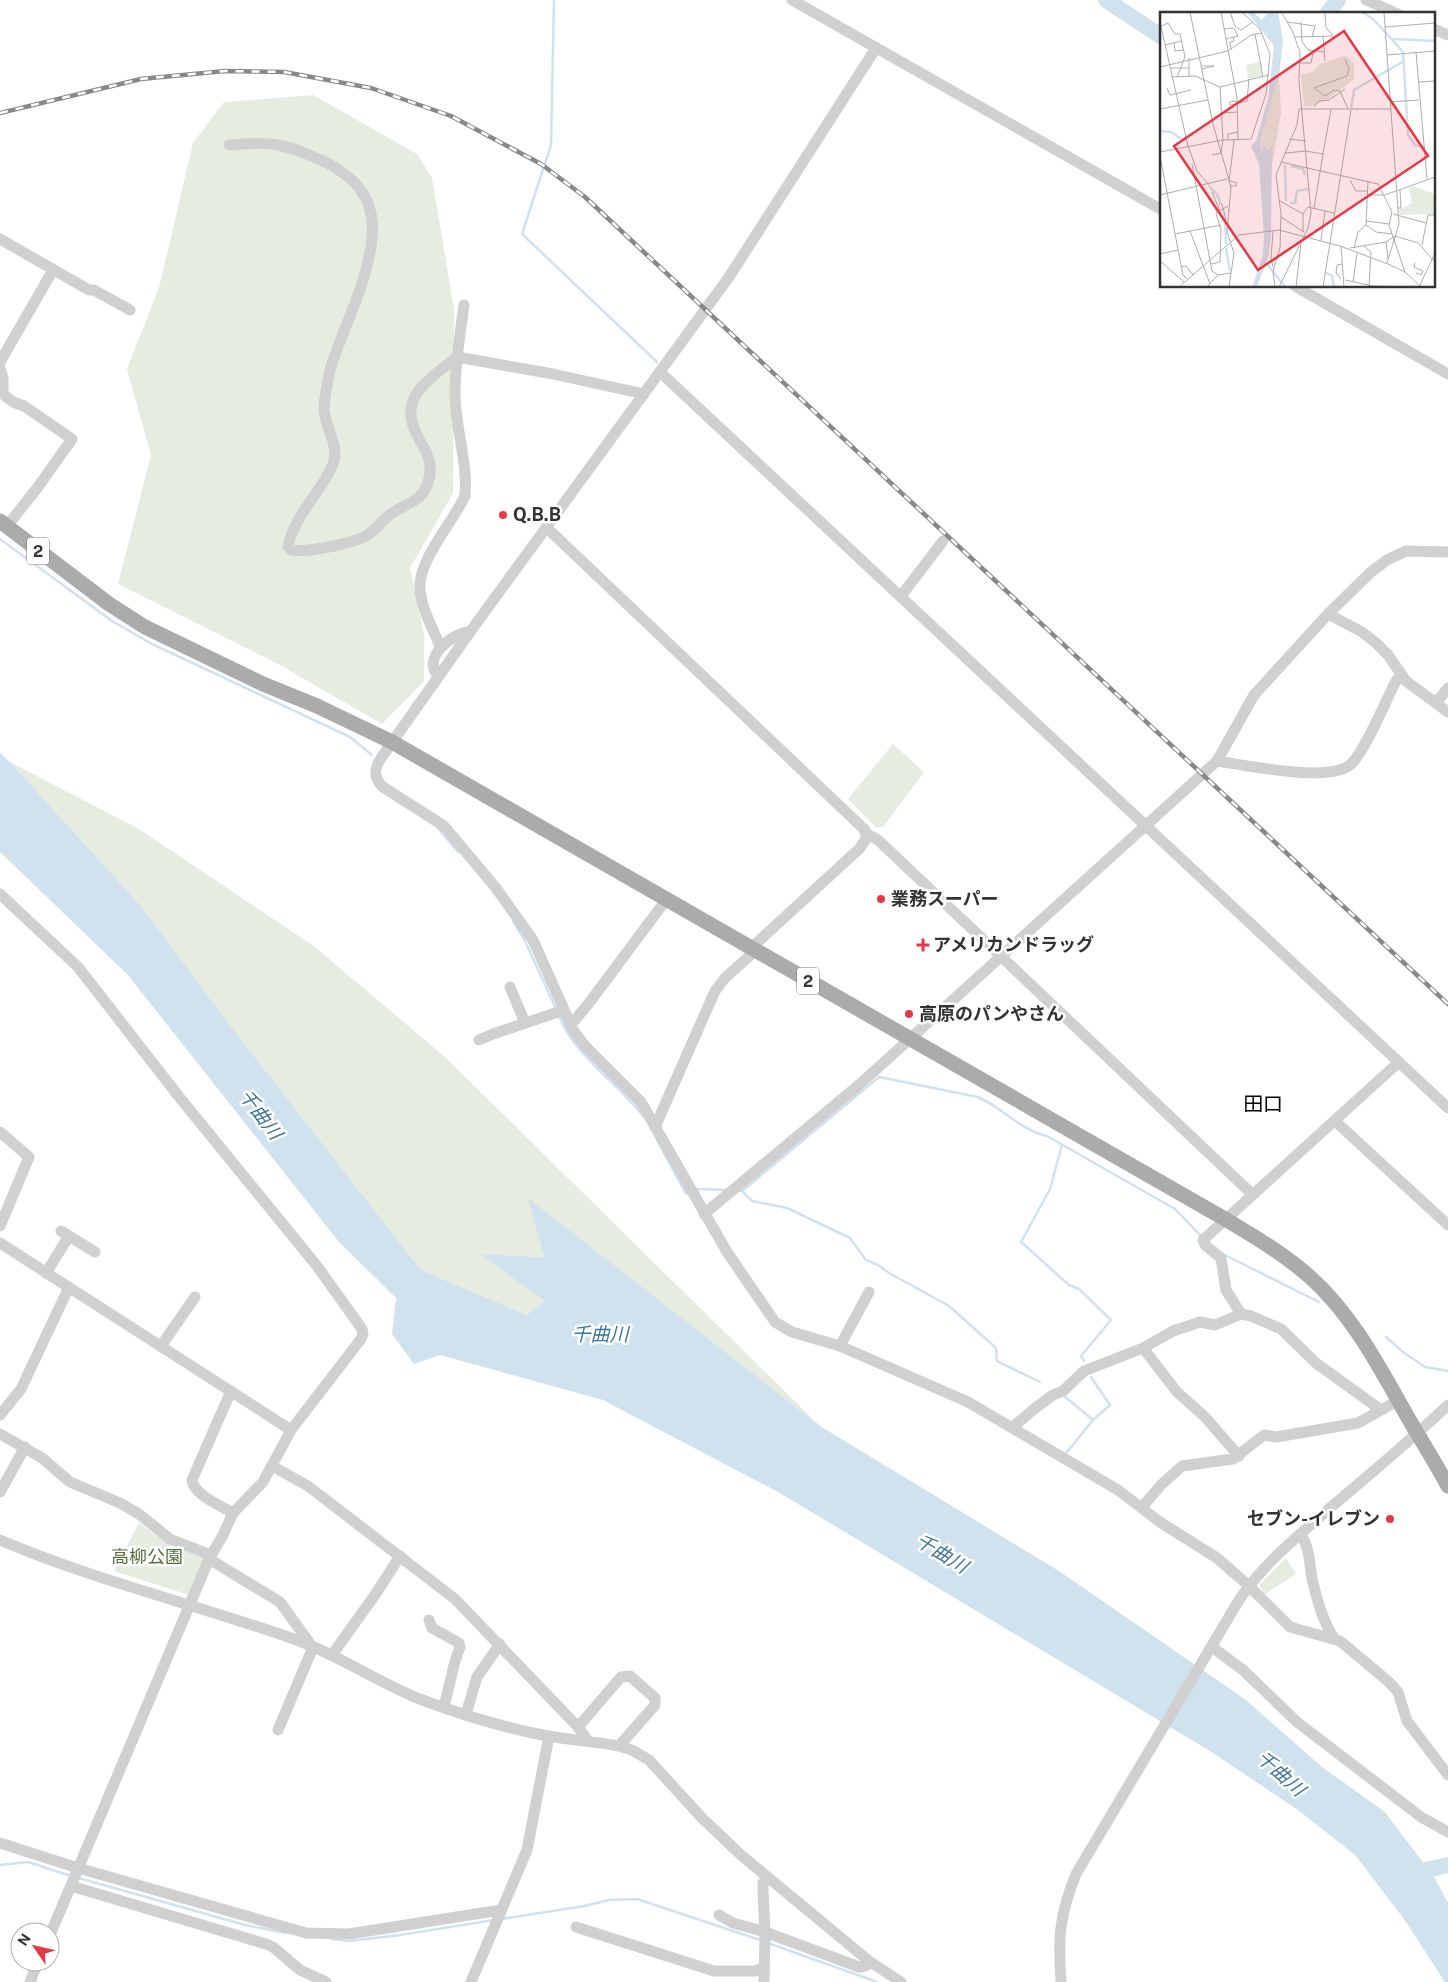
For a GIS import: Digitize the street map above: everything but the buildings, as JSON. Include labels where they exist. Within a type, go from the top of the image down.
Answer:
[{"type":"main road","name":"2","points":[[3,524],[76,580],[145,627],[263,684],[317,706],[392,742],[1276,1250],[1304,1272],[1325,1293],[1372,1354],[1448,1486]]},
{"type":"street","points":[[792,0],[813,5],[876,48],[1160,209]]},
{"type":"street","points":[[1366,0],[1393,12]]},
{"type":"street","points":[[1436,30],[1448,35]]},
{"type":"street","points":[[876,48],[758,234],[548,528],[470,632],[377,764],[375,770],[377,781],[383,787],[444,826],[496,888],[533,940],[569,1023],[586,1046],[641,1102],[727,1252],[776,1322],[792,1332],[840,1346],[968,1402],[1096,1476],[1142,1507],[1160,1522],[1217,1558],[1249,1586],[1290,1627],[1340,1641],[1390,1682],[1398,1692],[1407,1721],[1448,1775]]},
{"type":"street","points":[[229,145],[278,145],[306,153],[332,165],[349,176],[365,195],[372,219],[372,246],[329,374],[324,409],[327,428],[336,448],[335,456],[321,486],[300,516],[288,546],[292,550],[341,545],[359,539],[369,534],[391,514],[417,501],[429,482],[431,470],[429,458],[412,422],[411,413],[416,395],[430,378],[458,357],[552,374],[644,394]]},
{"type":"street","points":[[0,239],[89,290],[94,290],[130,310]]},
{"type":"street","points":[[0,362],[4,345],[53,270]]},
{"type":"street","points":[[1298,288],[1448,374]]},
{"type":"street","points":[[440,647],[422,604],[420,579],[427,561],[465,496],[466,485],[455,393],[464,305]]},
{"type":"street","points":[[0,368],[3,378],[3,394],[7,398],[24,406],[72,439],[38,487],[3,524]]},
{"type":"street","points":[[660,372],[902,594],[1145,826],[1448,1108]]},
{"type":"street","points":[[548,528],[862,826],[867,834],[878,840],[1252,1194]]},
{"type":"street","points":[[902,594],[943,541]]},
{"type":"street","points":[[704,1214],[860,1084],[1217,761],[1254,695],[1328,614],[1371,572],[1396,555],[1414,550],[1448,552]]},
{"type":"street","points":[[1328,614],[1362,632],[1376,643],[1388,655],[1401,676],[1448,712]]},
{"type":"street","points":[[439,676],[434,672],[433,666],[440,647],[462,632],[470,632]]},
{"type":"street","points":[[1217,761],[1296,772],[1314,773],[1344,769],[1350,765],[1362,748],[1396,681],[1401,676]]},
{"type":"street","points":[[1436,703],[1448,688]]},
{"type":"street","points":[[655,1127],[715,991],[753,949],[860,849],[864,844],[867,834]]},
{"type":"street","points":[[0,894],[78,967],[180,1098],[317,1266],[362,1329],[363,1334],[291,1430],[262,1482],[233,1513],[210,1557],[56,1922]]},
{"type":"street","points":[[569,1023],[575,1020],[584,1009],[666,900]]},
{"type":"street","points":[[510,986],[525,1024]]},
{"type":"street","points":[[479,1040],[564,1010]]},
{"type":"street","points":[[1241,1314],[1226,1290],[1221,1258],[1205,1245],[1204,1239],[1399,1062]]},
{"type":"street","points":[[1335,1120],[1448,1225]]},
{"type":"street","points":[[0,1132],[29,1158],[0,1226]]},
{"type":"street","points":[[46,1273],[65,1234],[96,1252]]},
{"type":"street","points":[[1,1248],[46,1273],[291,1430]]},
{"type":"street","points":[[0,1415],[21,1389],[69,1288]]},
{"type":"street","points":[[840,1346],[869,1292]]},
{"type":"street","points":[[161,1346],[195,1297]]},
{"type":"street","points":[[1013,1427],[1053,1395],[1063,1391],[1084,1371],[1143,1348],[1173,1331],[1200,1322],[1215,1325],[1241,1314],[1281,1329],[1316,1363],[1381,1410]]},
{"type":"street","points":[[1143,1348],[1177,1392],[1206,1417],[1238,1456]]},
{"type":"street","points":[[231,1392],[192,1480],[193,1487],[233,1513]]},
{"type":"street","points":[[1142,1507],[1161,1485],[1182,1466],[1225,1461],[1238,1456],[1264,1435],[1276,1437],[1358,1423],[1399,1400]]},
{"type":"street","points":[[1061,1982],[1059,1944],[1063,1910],[1076,1874],[1249,1586],[1300,1534],[1418,1434],[1448,1405]]},
{"type":"street","points":[[0,1434],[42,1458],[70,1482],[120,1503],[139,1514],[170,1539],[210,1557],[280,1602],[311,1646],[311,1652],[278,1730]]},
{"type":"street","points":[[0,1492],[25,1447]]},
{"type":"street","points":[[272,1466],[300,1481],[455,1599],[578,1727],[588,1741]]},
{"type":"street","points":[[1300,1534],[1307,1545],[1313,1582],[1325,1625],[1334,1638]]},
{"type":"street","points":[[0,1540],[50,1560],[311,1646],[401,1691],[444,1707],[513,1728],[550,1736],[619,1746],[632,1750],[649,1760],[702,1818],[768,1878],[869,1961],[901,1982]]},
{"type":"street","points":[[332,1655],[400,1556]]},
{"type":"street","points":[[429,1620],[432,1628],[459,1643],[460,1646],[444,1707]]},
{"type":"street","points":[[466,1714],[477,1677],[500,1644]]},
{"type":"street","points":[[1210,1650],[1243,1670],[1297,1722],[1421,1817],[1448,1832]]},
{"type":"street","points":[[578,1727],[621,1677],[630,1676],[655,1698],[655,1705],[619,1746]]},
{"type":"street","points":[[471,1982],[527,1850],[550,1736]]},
{"type":"street","points":[[0,1843],[75,1876],[266,1944],[300,1970],[326,1982]]},
{"type":"street","points":[[75,1876],[294,1930],[320,1934],[349,1934],[498,1916]]},
{"type":"street","points":[[764,1982],[763,1883],[768,1878]]},
{"type":"street","points":[[719,1915],[764,1939],[859,1967],[866,1966],[869,1961]]},
{"type":"street","points":[[576,1927],[714,1971],[756,1971],[763,1968]]},
{"type":"green space","points":[[313,95],[417,154],[432,178],[454,309],[453,493],[410,568],[424,634],[424,681],[382,724],[280,665],[118,584],[151,455],[127,369],[159,288],[193,143],[224,102]]},
{"type":"green space","points":[[893,744],[924,772],[883,827],[877,828],[848,799]]},
{"type":"green space","points":[[10,762],[139,829],[315,947],[446,1058],[820,1426],[529,1199],[544,1257],[481,1254],[545,1301],[527,1315],[421,1270],[219,1011],[140,905]]},
{"type":"green space","name":"高柳公園","points":[[139,1523],[167,1543],[204,1558],[189,1595],[114,1571]]},
{"type":"green space","points":[[1286,1558],[1296,1574],[1265,1594],[1259,1585]]},
{"type":"water","name":"千曲川","points":[[0,753],[140,905],[219,1011],[421,1270],[527,1315],[545,1301],[480,1254],[544,1257],[528,1198],[820,1426],[1059,1571],[1246,1700],[1322,1767],[1385,1812],[1434,1877],[1448,1903],[1448,1982],[1445,1982],[1404,1919],[1355,1855],[1298,1810],[1210,1751],[778,1492],[603,1400],[440,1355],[414,1364],[392,1334],[396,1298],[339,1242],[127,974],[0,852]]},
{"type":"waterway","points":[[554,0],[551,145],[522,234],[657,362]]},
{"type":"waterway","points":[[1106,0],[1160,36]]},
{"type":"waterway","points":[[1329,12],[1338,0]]},
{"type":"waterway","points":[[0,539],[112,621],[150,643],[350,737],[372,755]]},
{"type":"waterway","points":[[438,828],[458,852]]},
{"type":"waterway","points":[[513,921],[524,939],[556,1009]]},
{"type":"waterway","points":[[560,1018],[586,1057],[643,1116]]},
{"type":"waterway","points":[[739,1191],[742,1191],[879,1077],[978,1097],[1028,1129],[1047,1136],[1175,1209],[1201,1236]]},
{"type":"waterway","points":[[656,1138],[686,1194],[688,1193]]},
{"type":"waterway","points":[[1062,1145],[1050,1189],[1021,1242],[1069,1285],[1079,1289],[1111,1320],[1081,1356],[1084,1361]]},
{"type":"waterway","points":[[696,1189],[726,1190]]},
{"type":"waterway","points":[[742,1191],[752,1201],[787,1208],[850,1238],[866,1260],[949,1306],[996,1348],[997,1361],[1040,1382]]},
{"type":"waterway","points":[[1225,1255],[1319,1302]]},
{"type":"waterway","points":[[1386,1337],[1403,1352],[1425,1367],[1448,1371]]},
{"type":"waterway","points":[[1091,1377],[1110,1405],[1093,1420]]},
{"type":"waterway","points":[[1063,1395],[1093,1420],[1067,1452]]},
{"type":"waterway","points":[[0,1865],[28,1862],[71,1876]]},
{"type":"waterway","points":[[1409,1874],[1448,1865]]},
{"type":"waterway","points":[[79,1878],[245,1925],[286,1933]]},
{"type":"waterway","points":[[502,1919],[584,1906],[609,1900],[637,1899],[760,1940]]},
{"type":"waterway","points":[[331,1939],[349,1941],[494,1920]]},
{"type":"waterway","points":[[768,1943],[877,1982]]},
{"type":"railway","points":[[0,113],[141,79],[225,71],[284,72],[371,88],[451,116],[541,164],[585,197],[1448,1004]]},
{"type":"place","name":"Q.B.B","points":[[503,515]]},
{"type":"place","name":"業務スーパー","points":[[881,899]]},
{"type":"place","name":"アメリカンドラッグ","points":[[923,945]]},
{"type":"place","name":"高原のパンやさん","points":[[909,1014]]},
{"type":"place","name":"セブン-イレブン","points":[[1390,1519]]},
{"type":"district","name":"田口","points":[[1263,1104]]}]
